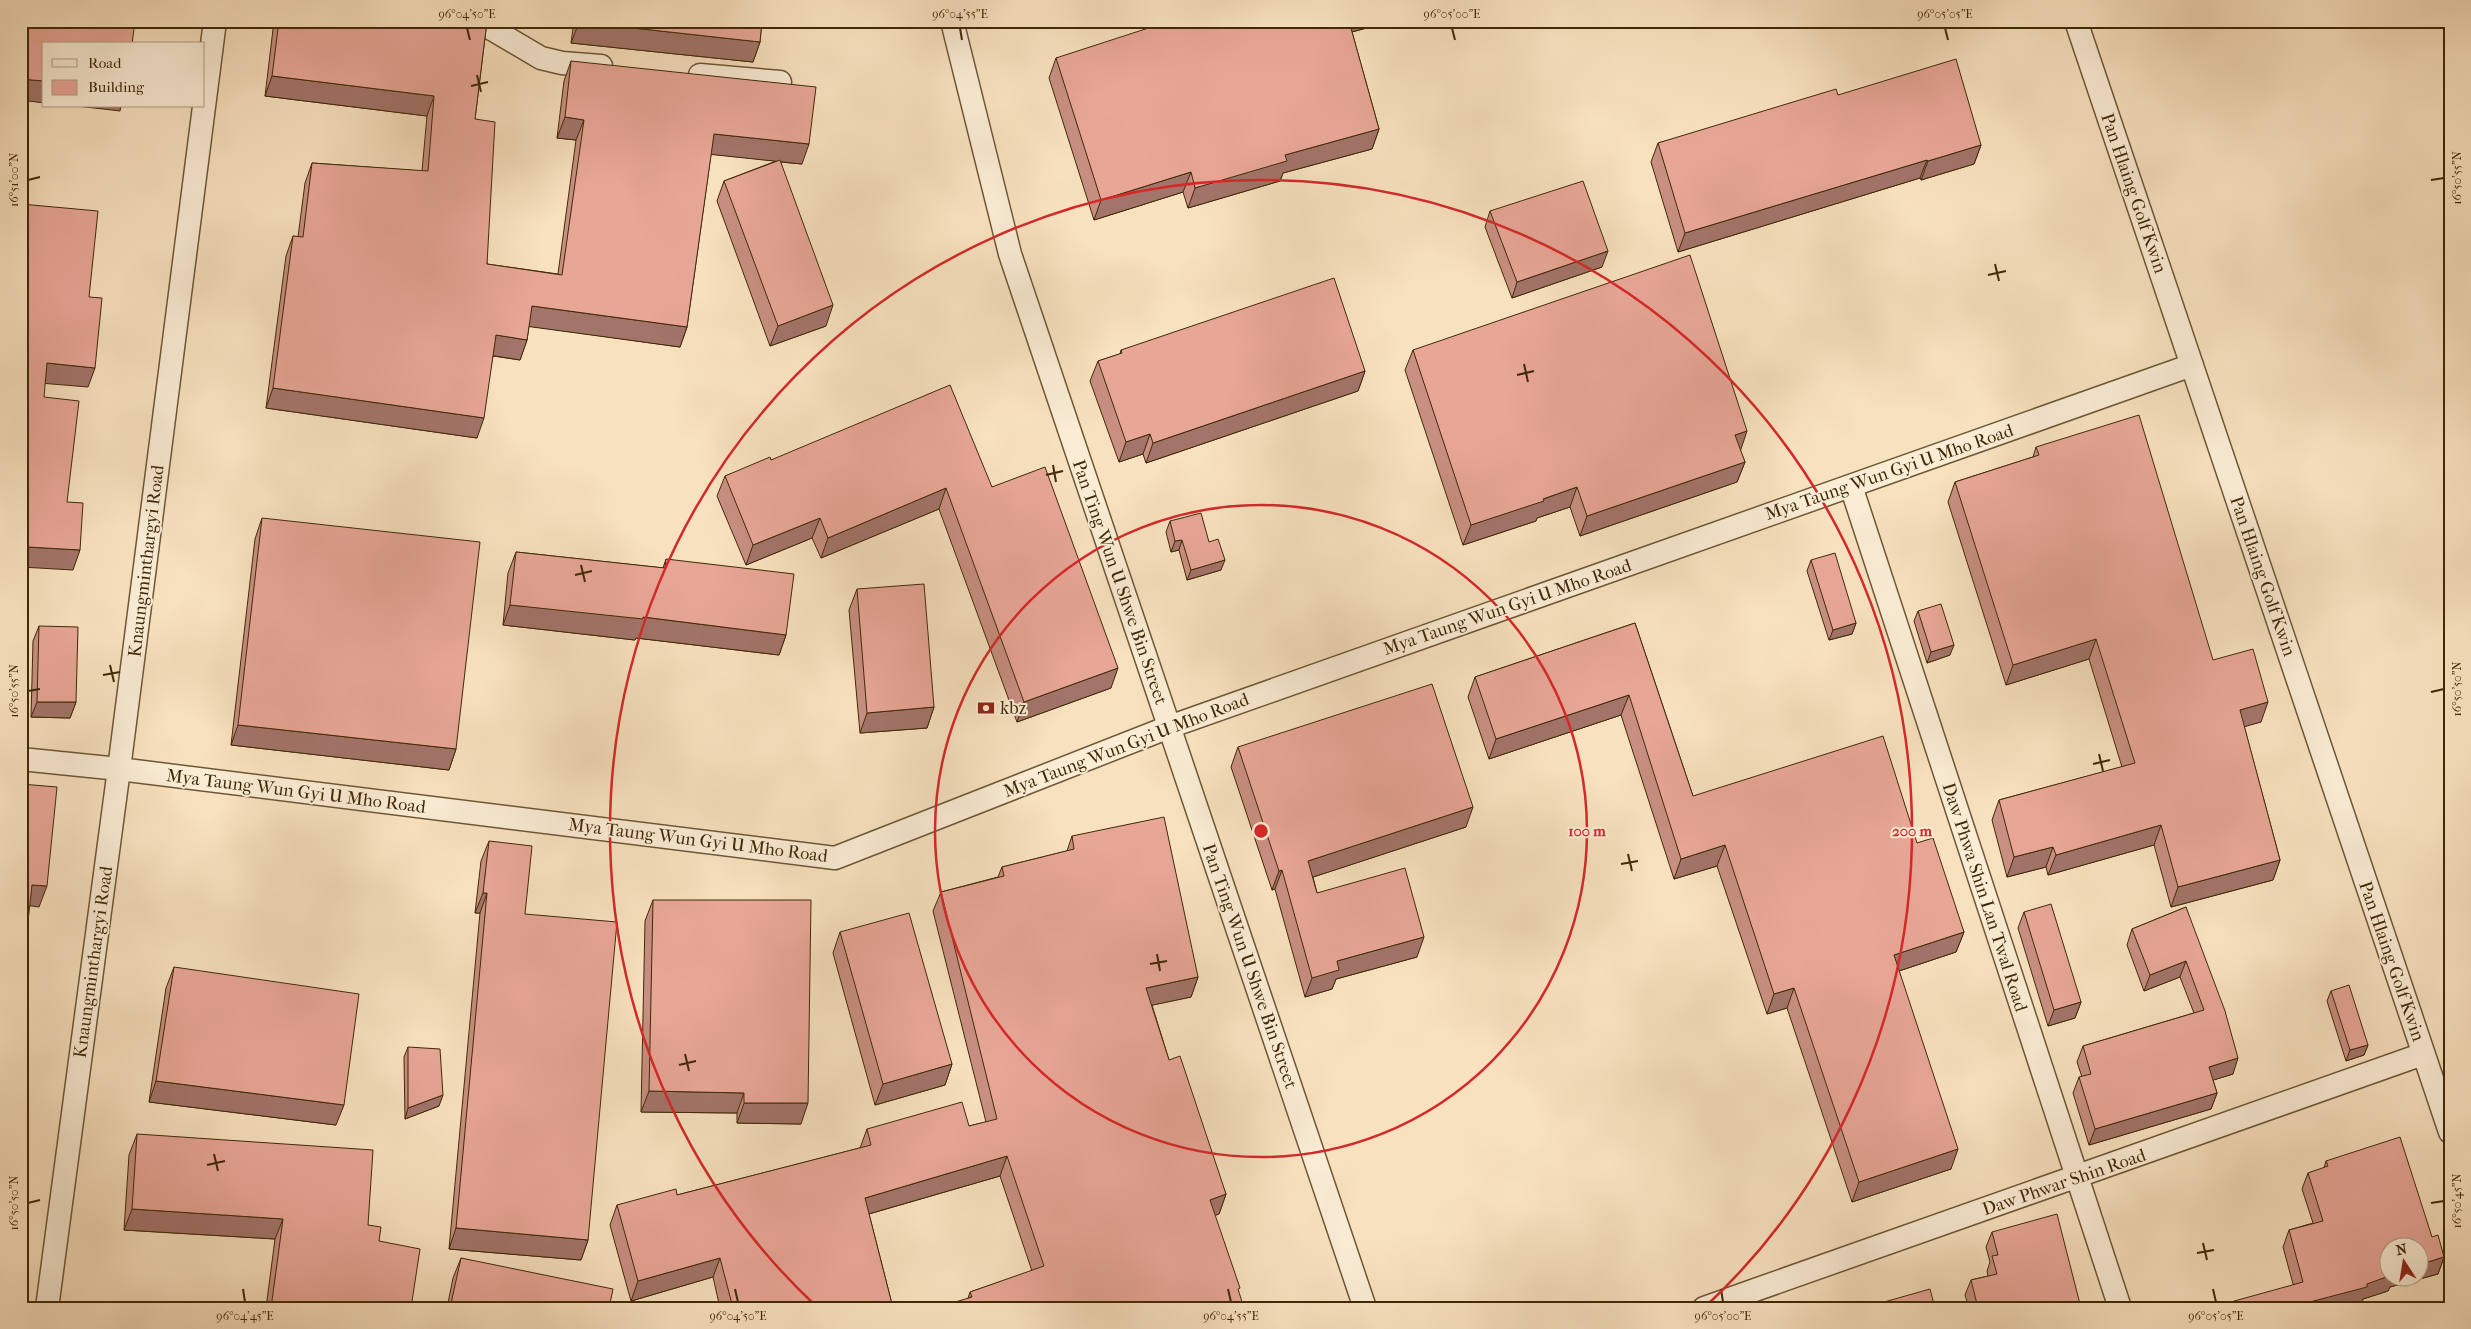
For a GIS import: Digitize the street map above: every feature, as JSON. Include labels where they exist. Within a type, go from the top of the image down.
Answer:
[{"type":"street","name":"Knaungminthargyi Road","points":[[205,99],[215,21]]},
{"type":"street","points":[[436,21],[490,28],[541,58],[562,63],[622,68]]},
{"type":"street","name":"Pan Ting Wun U Shwe Bin Street","points":[[952,21],[1010,254],[1365,1308]]},
{"type":"street","name":"Pan Hlaing Golf Kwin","points":[[2076,21],[2450,1132]]},
{"type":"street","points":[[681,73],[780,82]]},
{"type":"street","name":"Knaungminthargyi Road","points":[[47,1308],[119,769],[204,108]]},
{"type":"street","name":"Mya Taung Wun Gyi U Mho Road","points":[[21,759],[119,769],[835,858],[1169,727],[2192,365]]},
{"type":"street","name":"Daw Phwa Shin Lan Twal Road","points":[[1851,486],[2120,1308]]},
{"type":"street","name":"Daw Phwar Shin Road","points":[[1704,1308],[2078,1178],[2423,1054]]},
{"type":"building","points":[[21,21],[135,21],[132,42],[42,42],[42,81],[21,79]]},
{"type":"building","points":[[279,21],[487,21],[475,119],[495,122],[487,264],[562,275],[584,120],[565,117],[571,61],[816,87],[809,144],[714,134],[687,327],[532,306],[527,340],[496,335],[484,418],[273,388],[293,236],[303,237],[312,163],[428,171],[434,96],[272,76]]},
{"type":"building","points":[[579,21],[762,21],[760,42]]},
{"type":"building","points":[[1170,21],[1349,21],[1379,129],[1285,155],[1287,161],[1195,188],[1191,172],[1101,200],[1056,58]]},
{"type":"building","points":[[1956,59],[1981,145],[1685,233],[1658,143],[1836,89],[1838,95]]},
{"type":"building","points":[[780,160],[833,305],[778,326],[724,181]]},
{"type":"building","points":[[1583,181],[1608,251],[1517,282],[1490,211]]},
{"type":"building","points":[[21,204],[98,211],[89,297],[102,298],[95,368],[47,363],[44,397],[79,401],[67,502],[83,503],[80,550],[28,547],[25,574],[21,574]]},
{"type":"building","points":[[1690,255],[1747,431],[1735,435],[1745,462],[1587,516],[1577,487],[1543,499],[1544,501],[1471,525],[1413,350]]},
{"type":"building","points":[[1334,278],[1365,371],[1153,443],[1150,434],[1126,442],[1098,361],[1122,353],[1121,350]]},
{"type":"building","points":[[950,385],[992,487],[1045,467],[1118,668],[1024,702],[946,488],[828,538],[820,518],[753,545],[725,476],[770,457],[771,460]]},
{"type":"building","points":[[2139,415],[2213,660],[2253,649],[2268,702],[2240,710],[2280,860],[2178,887],[2161,825],[2056,855],[2053,847],[2014,857],[1999,800],[2135,763],[2096,639],[2013,665],[1955,482],[2039,455],[2036,447]]},
{"type":"building","points":[[1201,513],[1209,542],[1218,539],[1225,560],[1191,570],[1182,540],[1175,541],[1170,521]]},
{"type":"building","points":[[262,518],[480,542],[456,749],[238,725]]},
{"type":"building","points":[[516,552],[665,568],[666,559],[794,574],[786,635],[643,617],[643,619],[510,605]]},
{"type":"building","points":[[1835,553],[1856,623],[1833,630],[1811,560]]},
{"type":"building","points":[[924,584],[934,707],[867,713],[857,589]]},
{"type":"building","points":[[1941,604],[1954,645],[1931,652],[1918,611]]},
{"type":"building","points":[[1635,623],[1693,796],[1883,736],[1917,843],[1933,838],[1964,932],[1894,955],[1958,1149],[1859,1182],[1794,988],[1774,994],[1725,845],[1681,859],[1629,695],[1496,739],[1475,677]]},
{"type":"building","points":[[39,626],[78,627],[76,702],[37,702]]},
{"type":"building","points":[[1432,684],[1473,807],[1308,861],[1317,893],[1405,868],[1424,937],[1337,961],[1339,970],[1312,978],[1282,870],[1279,871],[1238,747]]},
{"type":"building","points":[[21,784],[57,787],[47,886],[32,885],[21,984]]},
{"type":"building","points":[[1164,817],[1198,977],[1146,988],[1169,1060],[1180,1056],[1226,1194],[1210,1200],[1240,1288],[1238,1289],[1244,1308],[935,1308],[972,1297],[970,1292],[1044,1266],[1007,1156],[865,1198],[893,1308],[733,1308],[720,1258],[638,1281],[617,1205],[676,1189],[677,1195],[871,1145],[867,1129],[962,1102],[969,1126],[997,1119],[941,892],[1004,876],[1002,867],[1074,849],[1072,836]]},
{"type":"building","points":[[489,841],[532,846],[525,914],[617,922],[588,1240],[456,1228],[487,893],[483,893]]},
{"type":"building","points":[[653,900],[811,900],[808,1103],[744,1103],[744,1093],[649,1091]]},
{"type":"building","points":[[2051,904],[2081,1002],[2054,1010],[2024,912]]},
{"type":"building","points":[[2186,907],[2225,1011],[2238,1058],[2209,1067],[2217,1093],[2095,1129],[2079,1077],[2091,1074],[2083,1046],[2204,1010],[2186,961],[2150,975],[2132,929]]},
{"type":"building","points":[[909,913],[952,1064],[883,1084],[840,932]]},
{"type":"building","points":[[174,967],[359,994],[344,1105],[156,1081]]},
{"type":"building","points":[[2349,985],[2368,1045],[2350,1050],[2331,991]]},
{"type":"building","points":[[408,1047],[440,1049],[443,1095],[408,1108]]},
{"type":"building","points":[[137,1134],[373,1150],[368,1225],[381,1227],[379,1241],[420,1249],[411,1308],[271,1308],[283,1219],[132,1209]]},
{"type":"building","points":[[2400,1137],[2432,1237],[2438,1235],[2444,1257],[2428,1262],[2428,1236],[2378,1236],[2378,1280],[2367,1284],[2367,1287],[2306,1303],[2307,1308],[2209,1308],[2303,1282],[2289,1230],[2323,1221],[2308,1173],[2328,1166],[2326,1161]]},
{"type":"building","points":[[2057,1214],[2081,1308],[1978,1308],[1971,1280],[1997,1274],[1992,1256],[1998,1255],[1992,1232]]},
{"type":"building","points":[[461,1258],[613,1289],[609,1308],[450,1308]]},
{"type":"building","points":[[1930,1289],[1935,1308],[1878,1308],[1877,1304]]},
{"type":"place","name":"kbz","points":[[986,708]]}]
